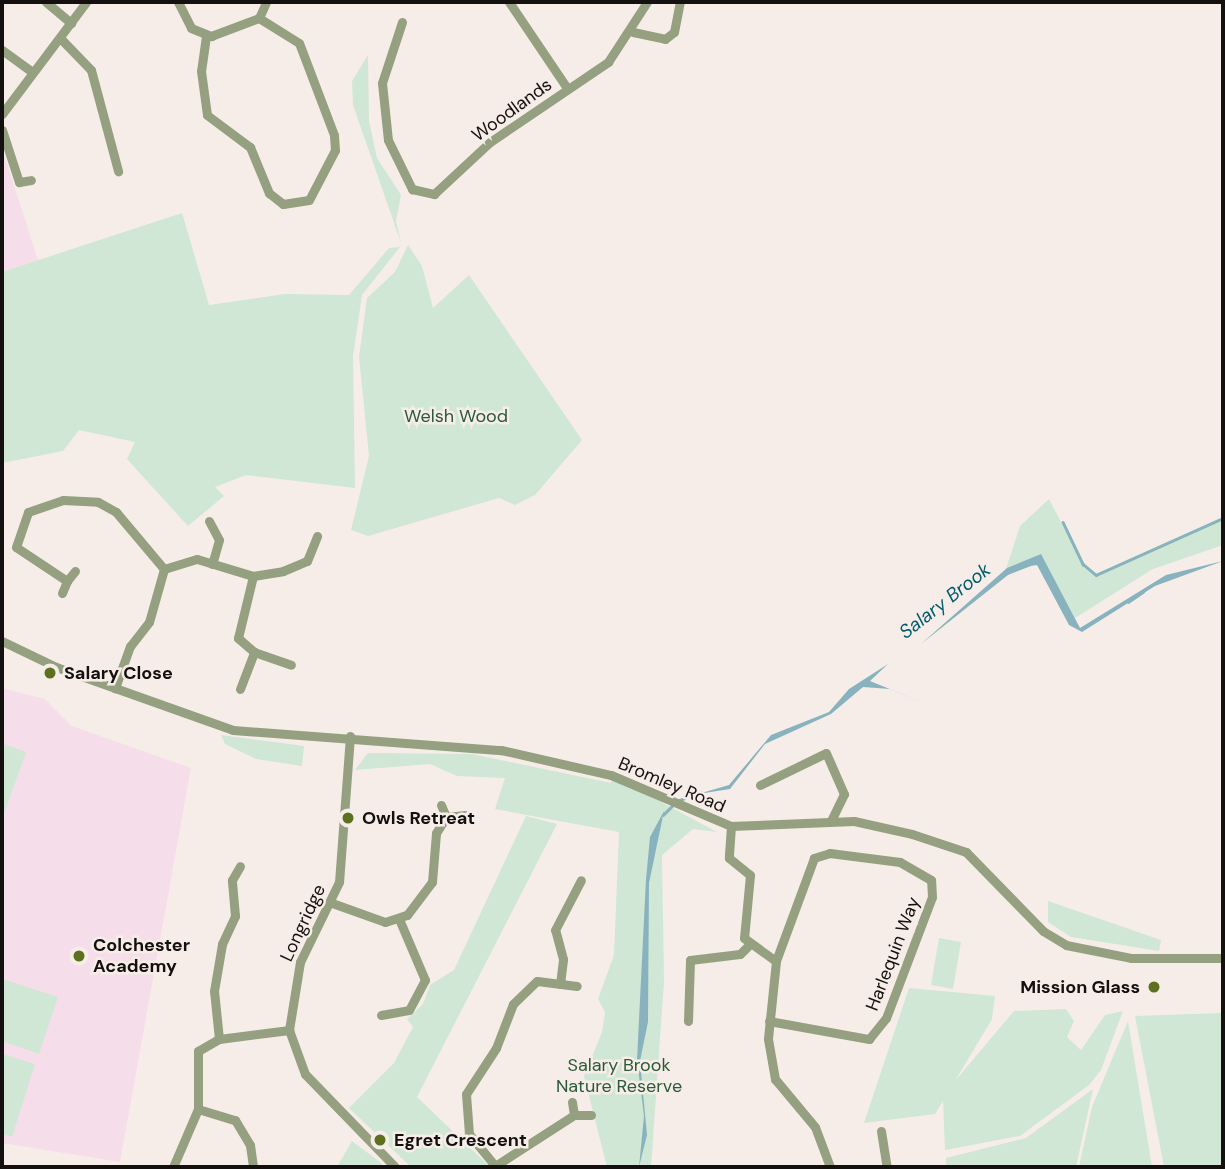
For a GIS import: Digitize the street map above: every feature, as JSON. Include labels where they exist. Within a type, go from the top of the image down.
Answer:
[{"type":"street","points":[[46,2],[71,23]]},
{"type":"street","points":[[2,112],[61,39],[86,2]]},
{"type":"street","points":[[178,2],[184,21],[206,36]]},
{"type":"street","points":[[206,36],[259,18],[266,2]]},
{"type":"street","points":[[509,2],[567,88]]},
{"type":"street","name":"Woodlands","points":[[402,22],[389,51],[384,108],[398,167],[412,189],[434,194],[448,187],[490,142],[608,62],[634,32],[647,2]]},
{"type":"street","points":[[634,32],[665,39],[674,32],[680,2]]},
{"type":"street","points":[[206,36],[201,71],[207,115],[250,147],[271,194],[283,204],[309,200],[335,150],[334,135],[299,43],[259,18]]},
{"type":"street","points":[[61,39],[91,70],[118,171]]},
{"type":"street","points":[[2,50],[32,72]]},
{"type":"street","points":[[2,130],[21,187],[31,180]]},
{"type":"street","points":[[67,581],[16,547],[28,512],[64,500],[109,507],[164,569]]},
{"type":"street","points":[[209,521],[219,540],[212,565]]},
{"type":"street","points":[[164,569],[197,559],[253,576],[307,561],[317,536]]},
{"type":"street","points":[[115,688],[130,646],[149,622],[164,569]]},
{"type":"street","points":[[62,593],[75,571]]},
{"type":"street","points":[[253,576],[237,638],[254,652],[291,665]]},
{"type":"street","name":"Bromley Road","points":[[2,640],[115,688],[233,730],[449,742],[570,765],[635,783],[731,826],[831,821],[876,825],[957,848],[1043,931],[1066,945],[1132,958],[1223,958]]},
{"type":"street","points":[[240,689],[254,652]]},
{"type":"street","name":"Longridge","points":[[350,736],[341,868],[332,903],[300,962],[289,1030],[305,1074],[395,1167]]},
{"type":"street","points":[[760,785],[826,753],[844,793],[831,821]]},
{"type":"street","points":[[441,805],[446,817]]},
{"type":"street","points":[[446,817],[464,815]]},
{"type":"street","points":[[332,903],[369,918],[399,919],[419,905],[432,882],[436,833],[446,817]]},
{"type":"street","points":[[731,826],[726,852],[750,875],[743,929],[748,946],[776,961],[769,1021],[775,1079],[815,1127],[830,1167]]},
{"type":"street","name":"Harlequin Way","points":[[769,1021],[869,1039],[886,1018],[932,897],[932,880],[900,862],[830,853],[814,858],[776,961]]},
{"type":"street","points":[[219,1039],[214,991],[222,944],[235,916],[232,880],[240,866]]},
{"type":"street","points":[[560,984],[563,960],[555,930],[582,880]]},
{"type":"street","points":[[381,1015],[409,1010],[425,981],[399,919]]},
{"type":"street","points":[[688,1021],[690,960],[740,954],[748,946]]},
{"type":"street","points":[[577,986],[537,981],[513,1004],[496,1048],[466,1094],[469,1134],[496,1167],[574,1115],[591,1115]]},
{"type":"street","points":[[173,1167],[198,1109],[195,1058],[204,1044],[219,1039],[289,1030]]},
{"type":"street","points":[[572,1102],[574,1115]]},
{"type":"street","points":[[198,1109],[235,1120],[247,1138],[253,1167]]},
{"type":"street","points":[[881,1131],[887,1167]]},
{"type":"shaded area","points":[[2,148],[38,260],[2,272]]},
{"type":"shaded area","name":"Colchester Academy","points":[[2,688],[45,699],[72,726],[191,768],[120,1162],[2,1143]]},
{"type":"green space","points":[[368,55],[369,121],[377,158],[401,195],[396,221],[401,243],[353,105],[352,81]]},
{"type":"green space","points":[[182,213],[209,305],[285,294],[349,295],[389,248],[400,247],[362,295],[353,356],[355,488],[246,475],[215,487],[224,496],[188,526],[127,459],[135,442],[79,430],[63,451],[2,463],[2,272]]},
{"type":"green space","name":"Welsh Wood","points":[[408,245],[422,266],[433,308],[469,275],[582,440],[535,495],[515,505],[499,498],[368,536],[351,530],[369,456],[359,357],[367,298],[395,272]]},
{"type":"green space","points":[[1049,499],[1083,564],[1096,575],[1223,518],[1223,545],[1153,569],[1075,618],[1044,561],[1034,557],[1006,569],[1020,526]]},
{"type":"green space","points":[[221,735],[304,746],[302,766],[256,759],[225,744]]},
{"type":"green space","points":[[2,743],[26,752],[2,819]]},
{"type":"green space","name":"Salary Brook Nature Reserve","points":[[368,753],[472,754],[611,783],[611,775],[717,832],[693,829],[662,855],[664,982],[651,1167],[607,1167],[584,1076],[602,1032],[605,1012],[598,999],[614,955],[619,832],[495,809],[505,778],[457,776],[430,764],[355,770]]},
{"type":"green space","points":[[526,816],[557,824],[417,1097],[490,1167],[411,1167],[349,1108],[394,1063],[413,1027],[407,1019],[423,1004],[430,985],[454,970]]},
{"type":"green space","points":[[1048,901],[1161,940],[1159,951],[1071,937],[1048,922]]},
{"type":"green space","points":[[939,938],[961,942],[953,989],[931,985]]},
{"type":"green space","points":[[2,979],[58,997],[39,1054],[2,1041]]},
{"type":"green space","points":[[909,988],[995,996],[992,1019],[955,1081],[1014,1011],[1066,1009],[1074,1021],[1067,1037],[1081,1050],[1105,1015],[1123,1011],[1101,1070],[1089,1085],[1020,1136],[945,1150],[943,1101],[935,1114],[864,1123]]},
{"type":"green space","points":[[1223,1013],[1223,1167],[1164,1167],[1135,1016]]},
{"type":"green space","points":[[1128,1021],[1152,1167],[1079,1167],[1092,1107]]},
{"type":"green space","points":[[2,1054],[35,1064],[12,1137],[2,1134]]},
{"type":"green space","points":[[1093,1089],[1076,1167],[946,1167],[946,1158],[1026,1138]]},
{"type":"green space","points":[[352,1141],[380,1162],[384,1167],[337,1167]]},
{"type":"water","points":[[1041,554],[1080,628],[1166,575],[1223,561],[1155,586],[1082,632],[1069,625],[1037,565],[1031,566],[1008,575],[921,644],[1007,568]]},
{"type":"water","points":[[888,664],[870,681],[890,689],[863,687],[831,714],[765,744],[730,789],[698,794],[729,785],[771,735],[829,712],[849,689]]},
{"type":"water","points":[[664,811],[649,883],[648,1022],[640,1061],[647,1135],[639,1167],[644,1116],[637,1060],[646,879],[650,837]]},
{"type":"waterway","points":[[1063,522],[1083,564],[1096,575],[1223,518]]},
{"type":"waterway","name":"Salary Brook","points":[[1128,602],[1143,592]]},
{"type":"waterway","name":"Salary Brook","points":[[677,801],[700,792]]},
{"type":"waterway","name":"Salary Brook","points":[[663,815],[673,805]]},
{"type":"place","name":"Salary Close","points":[[50,673]]},
{"type":"place","name":"Owls Retreat","points":[[348,818]]},
{"type":"place","name":"Colchester Academy","points":[[79,956]]},
{"type":"place","name":"Mission Glass","points":[[1154,987]]},
{"type":"place","name":"Egret Crescent","points":[[380,1140]]}]
